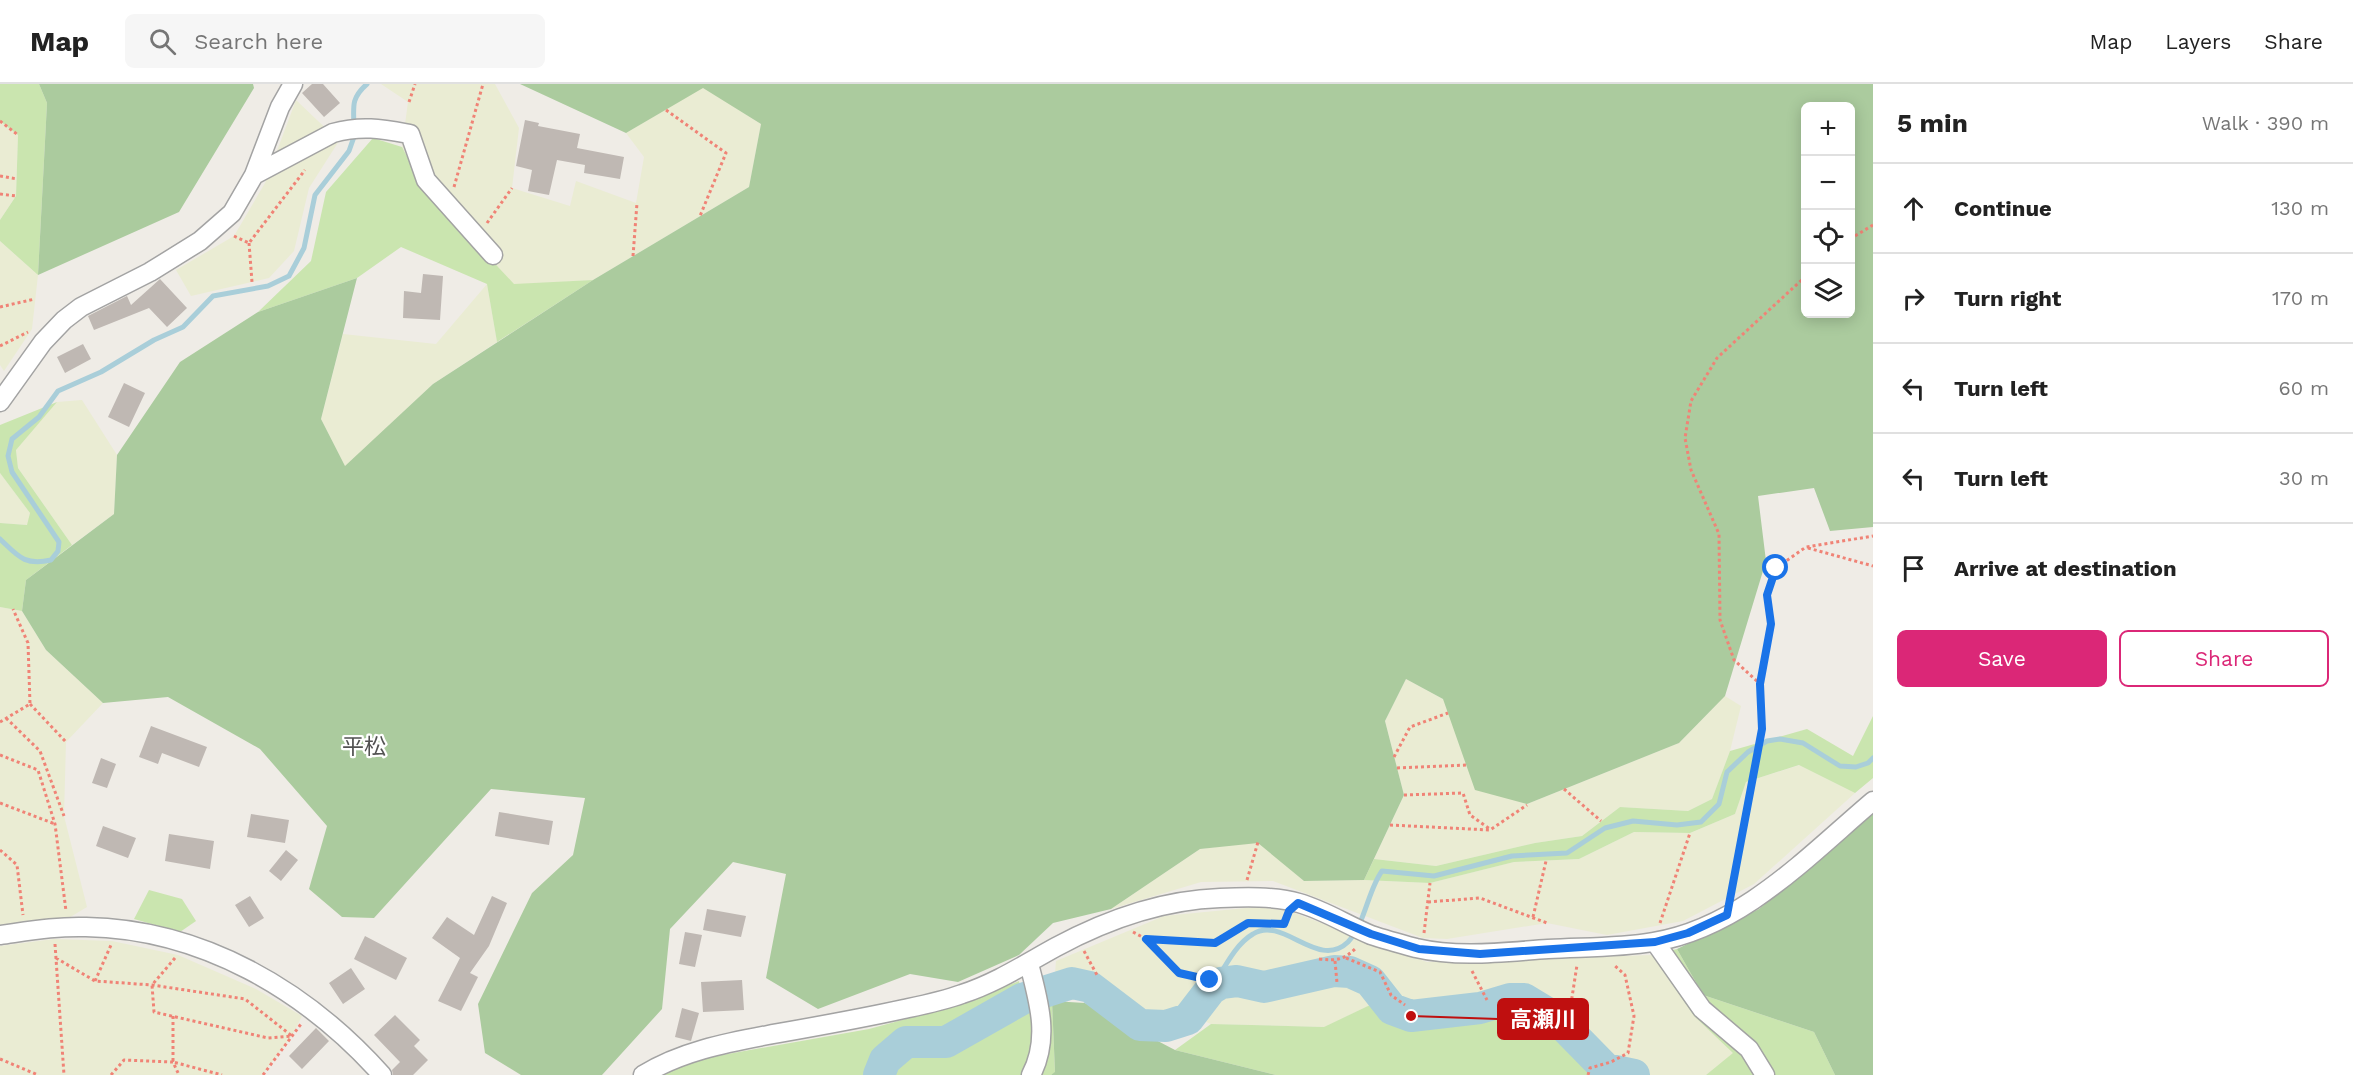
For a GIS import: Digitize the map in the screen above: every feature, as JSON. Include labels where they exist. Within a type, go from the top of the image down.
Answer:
[{"type":"street","points":[[0,402],[43,342],[64,320],[81,307],[150,272],[200,241],[232,213],[254,175],[280,107],[293,84]]},
{"type":"street","points":[[254,175],[333,133],[368,127],[410,134],[426,180],[493,255]]},
{"type":"street","points":[[642,1075],[659,1065],[708,1048],[867,1017],[962,995],[1029,964],[1056,947],[1095,928],[1182,900],[1269,899],[1298,903],[1371,934],[1419,949],[1480,954],[1598,948],[1657,934],[1688,933],[1727,915],[1769,889],[1873,801]]},
{"type":"street","points":[[0,935],[48,928],[77,927],[135,932],[226,958],[263,977],[313,1008],[356,1045],[382,1075]]},
{"type":"street","points":[[1657,934],[1702,1009],[1749,1049],[1765,1075]]},
{"type":"street","points":[[1029,964],[1039,1010],[1042,1047],[1031,1075]]},
{"type":"path","points":[[408,102],[415,84]]},
{"type":"path","points":[[449,206],[483,84]]},
{"type":"path","points":[[666,110],[726,153],[700,216]]},
{"type":"path","points":[[0,121],[18,135]]},
{"type":"path","points":[[252,282],[249,243],[308,165]]},
{"type":"path","points":[[0,176],[17,179]]},
{"type":"path","points":[[477,237],[512,188]]},
{"type":"path","points":[[0,194],[16,196]]},
{"type":"path","points":[[633,256],[637,203]]},
{"type":"path","points":[[1855,236],[1873,225]]},
{"type":"path","points":[[234,236],[249,243]]},
{"type":"path","points":[[1760,684],[1734,660],[1720,620],[1719,534],[1690,470],[1684,438],[1691,401],[1717,358],[1801,281]]},
{"type":"path","points":[[0,308],[35,298]]},
{"type":"path","points":[[0,346],[32,329]]},
{"type":"path","points":[[1727,915],[1762,729],[1760,684],[1771,624],[1767,595],[1776,568],[1806,548],[1873,537]]},
{"type":"path","points":[[1806,548],[1873,566]]},
{"type":"path","points":[[13,609],[28,643],[30,704],[66,742]]},
{"type":"path","points":[[0,722],[30,704]]},
{"type":"path","points":[[1394,757],[1410,726],[1448,713]]},
{"type":"path","points":[[6,718],[40,751],[64,816]]},
{"type":"path","points":[[0,755],[38,770],[55,824],[67,919]]},
{"type":"path","points":[[1397,768],[1466,765]]},
{"type":"path","points":[[1564,789],[1601,821]]},
{"type":"path","points":[[1404,795],[1463,793],[1470,814],[1490,830]]},
{"type":"path","points":[[0,803],[55,824]]},
{"type":"path","points":[[1390,825],[1490,830],[1527,804]]},
{"type":"path","points":[[1657,934],[1690,833]]},
{"type":"path","points":[[1246,882],[1258,843]]},
{"type":"path","points":[[0,850],[17,865],[24,923]]},
{"type":"path","points":[[1533,917],[1546,861]]},
{"type":"path","points":[[1424,938],[1430,883]]},
{"type":"path","points":[[1428,902],[1479,898],[1547,923]]},
{"type":"path","points":[[1146,939],[1215,943],[1248,923],[1284,924],[1289,911],[1298,903]]},
{"type":"path","points":[[1129,930],[1146,939],[1179,973],[1210,980]]},
{"type":"path","points":[[1318,959],[1335,961],[1347,958],[1371,934]]},
{"type":"path","points":[[54,939],[64,1075]]},
{"type":"path","points":[[95,981],[112,941]]},
{"type":"path","points":[[1588,1075],[1590,1068],[1611,1062],[1628,1053],[1634,1016],[1625,975],[1598,948]]},
{"type":"path","points":[[1083,950],[1097,975]]},
{"type":"path","points":[[178,955],[152,985],[154,1012],[267,1038],[292,1036]]},
{"type":"path","points":[[1568,1023],[1578,957]]},
{"type":"path","points":[[56,958],[95,981],[152,985],[245,999],[292,1036]]},
{"type":"path","points":[[1347,958],[1380,972],[1391,995],[1404,1005]]},
{"type":"path","points":[[1335,961],[1336,983]]},
{"type":"path","points":[[1472,971],[1487,1000]]},
{"type":"path","points":[[263,1075],[313,1008]]},
{"type":"path","points":[[173,1016],[173,1062],[179,1075]]},
{"type":"path","points":[[0,1059],[38,1075]]},
{"type":"path","points":[[111,1075],[124,1060],[173,1062],[222,1075]]},
{"type":"green space","points":[[0,84],[39,84],[47,103],[38,275],[0,241],[0,220],[16,196],[18,135],[0,121]]},
{"type":"green space","points":[[39,84],[253,84],[254,88],[179,212],[38,275],[47,103]]},
{"type":"green space","points":[[381,84],[495,84],[519,128],[512,188],[570,206],[576,181],[636,203],[644,157],[626,133],[703,87],[761,124],[749,187],[593,280],[514,285],[423,187],[402,147],[408,102]]},
{"type":"green space","points":[[520,84],[1873,84],[1873,527],[1830,531],[1814,488],[1758,496],[1766,561],[1725,696],[1679,743],[1527,804],[1475,790],[1443,699],[1406,679],[1385,721],[1404,795],[1364,880],[1304,881],[1258,843],[1200,849],[1111,909],[1053,923],[1019,955],[958,982],[910,974],[818,1009],[766,978],[786,874],[733,862],[670,929],[662,1009],[602,1075],[521,1075],[485,1053],[478,1004],[532,893],[573,855],[585,798],[491,789],[374,918],[342,917],[309,889],[327,826],[260,749],[168,697],[103,703],[46,650],[22,611],[26,580],[114,514],[117,455],[180,362],[258,312],[357,278],[321,419],[345,466],[433,384],[593,280],[749,187],[761,124],[703,88],[626,133]]},
{"type":"green space","points":[[296,100],[339,141],[309,188],[294,251],[269,278],[191,296],[176,270],[234,236],[265,183]]},
{"type":"green space","points":[[0,121],[18,135],[16,196],[0,220]]},
{"type":"green space","points":[[373,138],[402,147],[423,187],[514,284],[593,280],[497,342],[487,284],[401,247],[357,278],[258,312],[311,261],[326,192]]},
{"type":"green space","points":[[0,241],[38,275],[32,329],[4,371],[0,365]]},
{"type":"green space","points":[[487,284],[497,342],[433,384],[345,467],[321,419],[343,334],[436,344]]},
{"type":"green space","points":[[82,400],[117,455],[114,514],[72,545],[18,468],[16,449],[57,402]]},
{"type":"green space","points":[[57,402],[16,450],[18,468],[72,545],[26,580],[22,611],[0,607],[0,523],[27,525],[30,513],[0,473],[0,425]]},
{"type":"green space","points":[[0,473],[30,513],[28,525],[0,523]]},
{"type":"green space","points":[[0,607],[22,611],[46,650],[103,703],[66,742],[64,816],[87,907],[67,919],[0,925]]},
{"type":"green space","points":[[1406,679],[1443,699],[1527,804],[1679,743],[1725,696],[1741,706],[1730,751],[1712,799],[1688,811],[1620,807],[1582,836],[1535,843],[1436,866],[1374,859],[1404,795],[1385,721]]},
{"type":"green space","points":[[1873,716],[1873,778],[1855,793],[1799,765],[1746,782],[1735,814],[1690,833],[1634,832],[1579,859],[1514,862],[1430,883],[1364,880],[1374,859],[1436,866],[1535,843],[1582,836],[1620,807],[1688,811],[1712,799],[1730,751],[1807,729],[1853,756]]},
{"type":"green space","points":[[1800,765],[1855,793],[1754,884],[1683,921],[1607,935],[1547,923],[1447,939],[1423,938],[1273,881],[1201,882],[1111,909],[1200,849],[1258,842],[1304,881],[1364,880],[1430,883],[1514,862],[1579,859],[1634,832],[1690,833],[1735,814],[1746,782]]},
{"type":"green space","points":[[1873,814],[1873,1075],[1835,1075],[1814,1032],[1703,995],[1677,949],[1759,909]]},
{"type":"green space","points":[[149,890],[182,899],[196,921],[180,932],[134,919]]},
{"type":"green space","points":[[1256,907],[1289,911],[1427,962],[1652,955],[1694,1016],[1734,1053],[1706,1075],[1592,1075],[1602,1049],[1525,989],[1477,1002],[1405,1005],[1391,995],[1325,1027],[1211,1024],[1181,1011],[1148,1018],[1097,975],[1055,974],[1056,961],[1164,916]]},
{"type":"green space","points":[[54,939],[112,941],[178,955],[256,989],[302,1016],[292,1036],[262,1075],[0,1075],[0,946]]},
{"type":"green space","points":[[1677,949],[1703,995],[1814,1032],[1835,1075],[1706,1075],[1733,1053],[1694,1016],[1652,955]]},
{"type":"green space","points":[[1019,981],[1026,1014],[1052,1001],[1055,1073],[1051,1075],[658,1075],[694,1060],[869,1029],[961,1004]]},
{"type":"green space","points":[[1525,989],[1602,1049],[1592,1075],[1276,1075],[1175,1050],[1211,1024],[1324,1027],[1391,995],[1405,1005],[1477,1002]]},
{"type":"green space","points":[[1052,1001],[1085,1003],[1175,1050],[1276,1075],[1051,1075],[1055,1072]]},
{"type":"building","points":[[312,84],[323,84],[340,103],[324,117],[302,93]]},
{"type":"building","points":[[525,120],[539,123],[538,126],[580,134],[577,148],[624,157],[620,179],[584,173],[585,165],[557,160],[549,195],[528,191],[532,170],[516,166]]},
{"type":"building","points":[[423,274],[443,276],[440,320],[403,318],[404,291],[421,293]]},
{"type":"building","points":[[160,279],[187,308],[167,327],[149,308],[94,330],[88,316],[127,296],[131,305]]},
{"type":"building","points":[[83,344],[91,359],[65,373],[57,357]]},
{"type":"building","points":[[124,383],[145,393],[129,427],[108,417]]},
{"type":"building","points":[[151,726],[207,747],[199,767],[162,753],[158,764],[139,757]]},
{"type":"building","points":[[101,758],[116,764],[107,788],[92,783]]},
{"type":"building","points":[[499,812],[553,821],[549,845],[495,836]]},
{"type":"building","points":[[251,814],[289,820],[285,843],[247,837]]},
{"type":"building","points":[[103,826],[136,838],[128,858],[96,846]]},
{"type":"building","points":[[169,834],[214,841],[210,869],[165,861]]},
{"type":"building","points":[[286,850],[298,860],[281,881],[269,871]]},
{"type":"building","points":[[250,896],[264,918],[249,927],[235,905]]},
{"type":"building","points":[[492,896],[507,903],[489,946],[470,973],[478,977],[461,1011],[438,1001],[460,958],[432,938],[447,917],[474,935]]},
{"type":"building","points":[[707,909],[746,916],[741,937],[703,930]]},
{"type":"building","points":[[685,932],[702,935],[695,967],[679,964]]},
{"type":"building","points":[[365,936],[407,958],[396,980],[354,959]]},
{"type":"building","points":[[351,968],[365,989],[343,1004],[329,983]]},
{"type":"building","points":[[742,980],[744,1010],[703,1012],[701,982]]},
{"type":"building","points":[[682,1008],[699,1013],[691,1041],[675,1037]]},
{"type":"building","points":[[395,1015],[420,1040],[414,1046],[428,1060],[413,1075],[393,1075],[392,1070],[400,1062],[374,1035]]},
{"type":"building","points":[[316,1028],[329,1041],[302,1069],[289,1056]]},
{"type":"waterway","points":[[354,125],[354,102],[358,93],[367,84]]},
{"type":"waterway","points":[[0,539],[17,555],[34,562],[51,560],[58,551],[59,542],[12,472],[8,456],[12,439],[39,417],[58,391],[101,372],[154,340],[183,327],[213,296],[268,286],[289,276],[304,248],[315,195],[349,151],[355,134]]},
{"type":"waterway","points":[[1211,989],[1240,945],[1253,934],[1264,930],[1276,931],[1325,950],[1337,949],[1348,942],[1359,926],[1382,871],[1434,876],[1512,856],[1567,853],[1605,828],[1633,821],[1677,825],[1701,822],[1719,804],[1727,772],[1748,752],[1767,741],[1780,739],[1803,743],[1840,766],[1856,767],[1868,763],[1873,758]]},
{"type":"waterway","points":[[879,1075],[885,1060],[906,1042],[946,1042],[1022,999],[1072,983],[1090,987],[1140,1025],[1166,1026],[1188,1019],[1211,989],[1221,983],[1237,981],[1264,987],[1334,971],[1350,972],[1370,981],[1392,1009],[1411,1016],[1480,1008],[1510,999],[1524,999],[1557,1019],[1606,1069],[1634,1075]]},
{"type":"place","name":"高瀬川","points":[[1411,1016]]},
{"type":"district","name":"平松","points":[[364,746]]},
{"type":"route","points":[[1210,980],[1179,973],[1146,939],[1215,943],[1248,923],[1284,924],[1289,911],[1298,903],[1371,934],[1419,949],[1480,954],[1598,948],[1655,942],[1688,933],[1727,915],[1762,729],[1760,684],[1771,624],[1767,595],[1776,568]]}]
